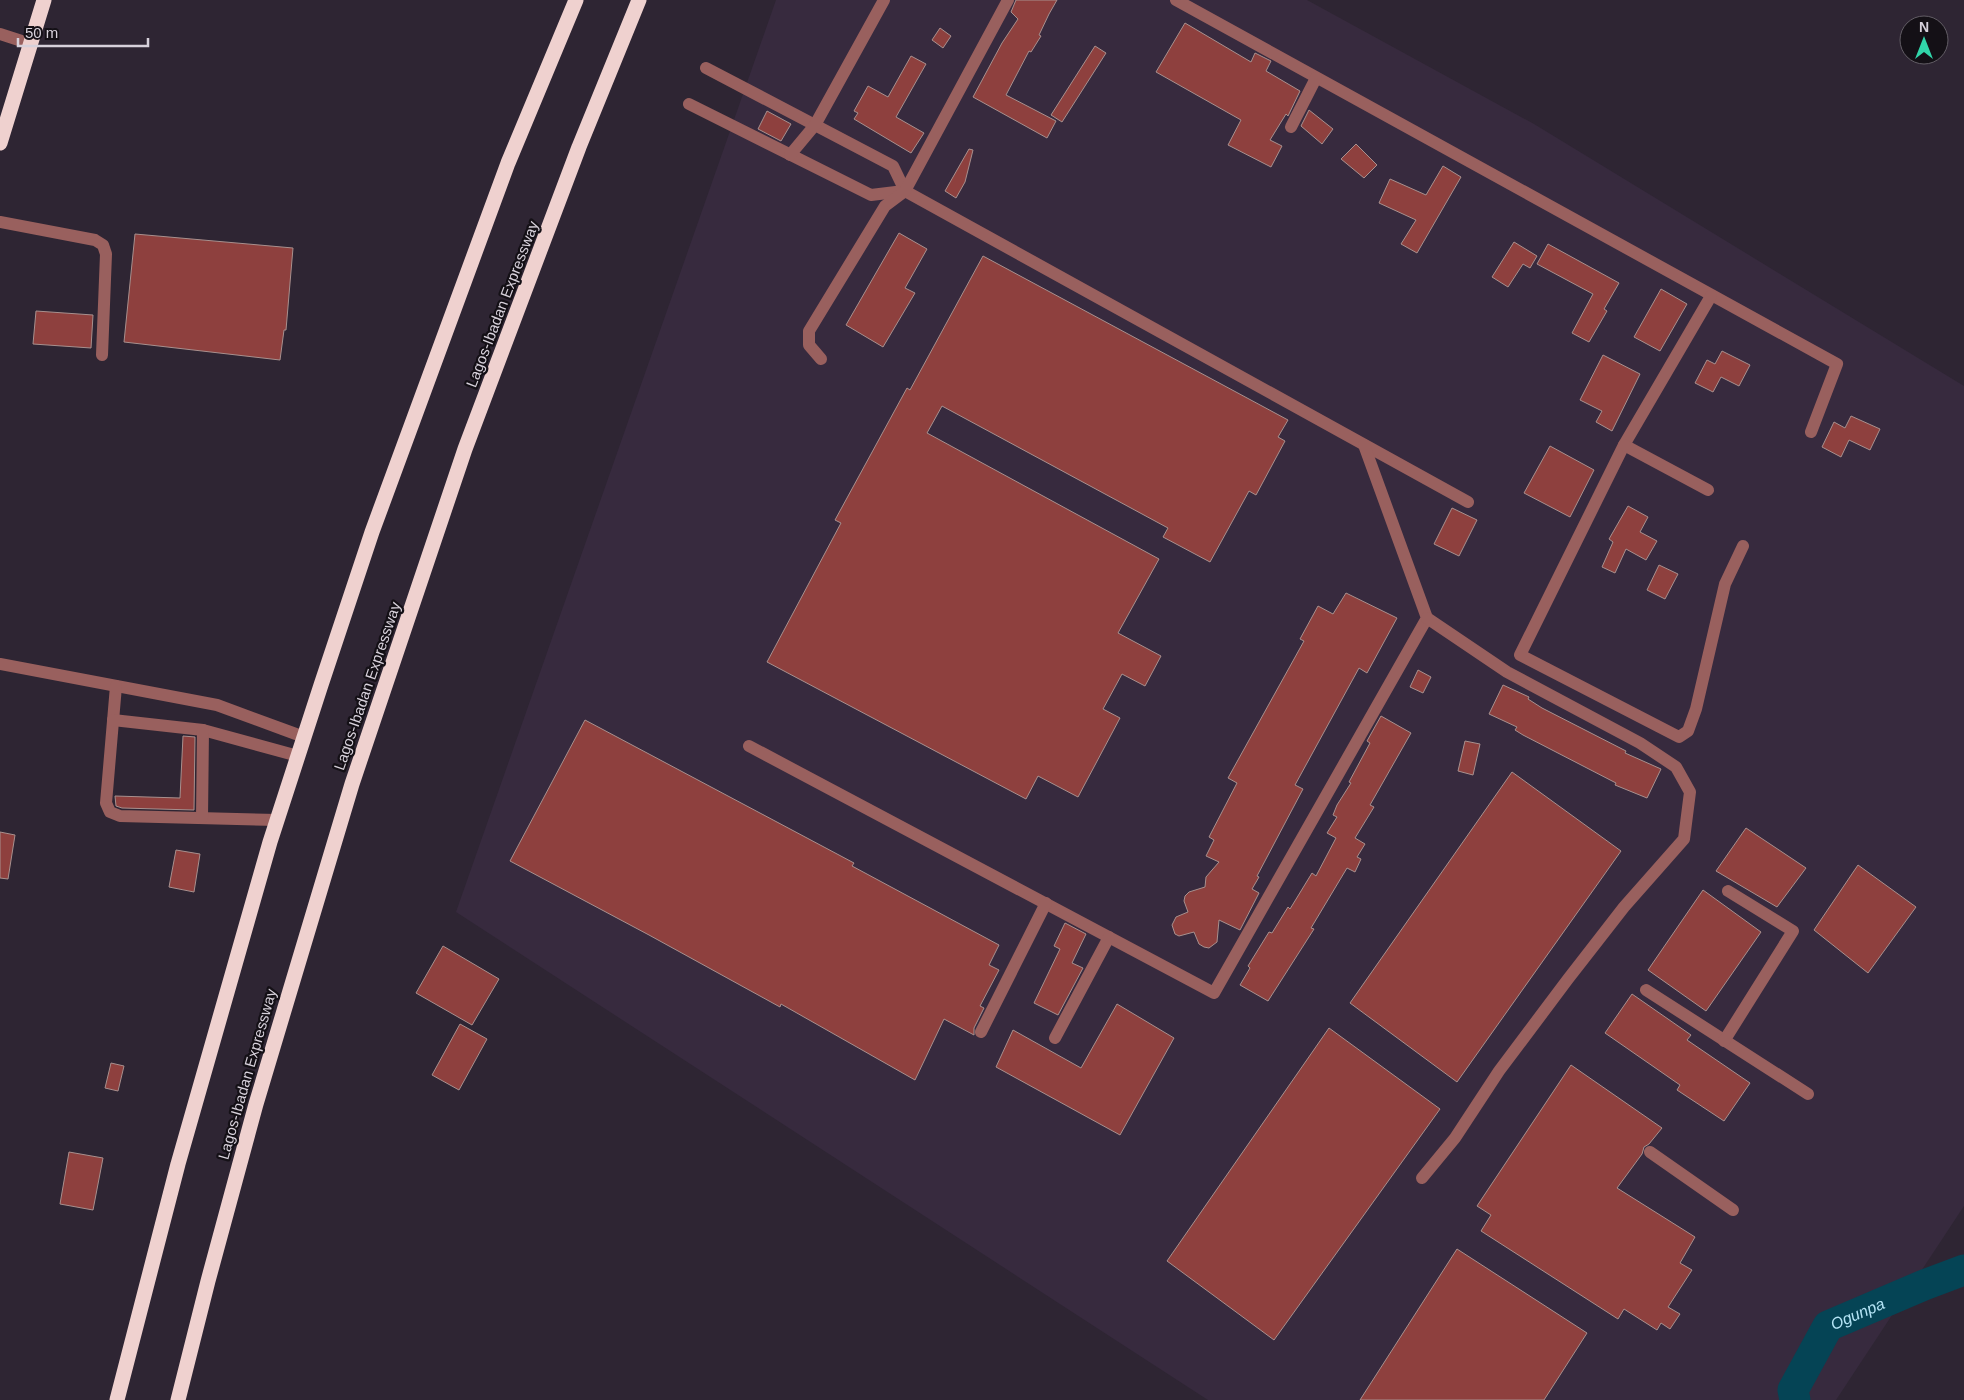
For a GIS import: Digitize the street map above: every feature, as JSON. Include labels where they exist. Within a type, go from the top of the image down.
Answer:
[{"type":"highway","points":[[0,143],[44,0]]},
{"type":"highway","points":[[117,1400],[178,1164],[304,737],[379,513],[508,163],[576,0]]},
{"type":"highway","name":"Lagos-Ibadan Expressway","points":[[178,1400],[256,1104],[352,784],[465,449],[580,147],[639,0]]},
{"type":"street","points":[[790,155],[814,125],[884,0]]},
{"type":"street","points":[[821,359],[809,345],[809,331],[885,206],[905,191],[1008,0]]},
{"type":"street","points":[[1176,0],[1837,364],[1811,432]]},
{"type":"street","points":[[0,34],[31,44]]},
{"type":"street","points":[[706,68],[893,166],[905,191],[1468,502]]},
{"type":"street","points":[[1291,127],[1316,78]]},
{"type":"street","points":[[689,104],[871,195],[905,191]]},
{"type":"street","points":[[0,222],[95,240],[103,245],[106,254],[102,355]]},
{"type":"street","points":[[1711,296],[1624,445],[1520,655],[1678,737],[1688,731],[1696,709],[1724,584],[1743,546]]},
{"type":"street","points":[[1364,445],[1427,618],[1507,672],[1640,743],[1676,767],[1690,792],[1684,839],[1624,907],[1568,979],[1499,1071],[1455,1138],[1422,1178]]},
{"type":"street","points":[[1624,445],[1708,490]]},
{"type":"street","points":[[749,746],[1214,992],[1427,618]]},
{"type":"street","points":[[0,664],[217,705],[304,737]]},
{"type":"street","points":[[116,686],[106,803],[110,812],[120,816],[278,820]]},
{"type":"street","points":[[113,720],[203,730],[298,756]]},
{"type":"street","points":[[202,818],[203,730]]},
{"type":"street","points":[[1724,1041],[1793,931],[1728,891]]},
{"type":"street","points":[[981,1032],[1046,903]]},
{"type":"street","points":[[1055,1038],[1109,937]]},
{"type":"street","points":[[1646,990],[1808,1094]]},
{"type":"street","points":[[1650,1152],[1733,1210]]},
{"type":"shaded area","points":[[776,0],[1307,0],[1534,124],[1964,386],[1964,1206],[1836,1400],[1208,1400],[456,912]]},
{"type":"building","points":[[1016,0],[1057,0],[1039,35],[1041,36],[1031,52],[1029,51],[1006,95],[1056,121],[1047,138],[973,97],[1002,43],[1018,19],[1011,12]]},
{"type":"building","points":[[1185,23],[1251,62],[1255,53],[1271,61],[1266,71],[1300,91],[1288,116],[1286,114],[1270,140],[1282,146],[1271,167],[1228,145],[1241,120],[1156,72]]},
{"type":"building","points":[[940,28],[951,36],[943,48],[932,40]]},
{"type":"building","points":[[1095,46],[1106,53],[1062,122],[1051,115]]},
{"type":"building","points":[[911,56],[926,64],[896,117],[924,133],[911,153],[854,119],[858,113],[854,111],[868,86],[888,97]]},
{"type":"building","points":[[1309,110],[1333,129],[1322,144],[1301,126]]},
{"type":"building","points":[[767,111],[791,124],[781,141],[758,129]]},
{"type":"building","points":[[1356,144],[1377,165],[1364,178],[1341,159]]},
{"type":"building","points":[[969,149],[973,150],[965,182],[956,198],[945,191]]},
{"type":"building","points":[[1443,166],[1461,177],[1417,253],[1401,244],[1416,220],[1379,203],[1390,179],[1426,195]]},
{"type":"building","points":[[899,233],[927,249],[905,288],[915,293],[883,347],[846,325]]},
{"type":"building","points":[[135,234],[293,248],[286,330],[284,330],[280,360],[124,342]]},
{"type":"building","points":[[1514,242],[1537,256],[1530,268],[1523,264],[1508,287],[1492,277]]},
{"type":"building","points":[[1548,244],[1619,283],[1604,309],[1607,311],[1589,342],[1572,333],[1593,294],[1537,264]]},
{"type":"building","points":[[983,256],[1288,420],[1278,437],[1285,441],[1256,495],[1249,491],[1210,562],[1163,537],[1168,528],[942,406],[927,433],[1159,559],[1118,633],[1161,656],[1145,686],[1122,674],[1103,709],[1120,718],[1078,797],[1038,776],[1026,799],[767,662],[841,523],[835,520],[907,388],[910,390]]},
{"type":"building","points":[[1661,289],[1687,304],[1660,351],[1634,337]]},
{"type":"building","points":[[36,311],[93,315],[91,348],[33,344]]},
{"type":"building","points":[[1722,351],[1750,365],[1739,386],[1721,377],[1713,392],[1695,383],[1707,360],[1715,364]]},
{"type":"building","points":[[1603,355],[1640,374],[1612,431],[1596,422],[1602,411],[1580,400]]},
{"type":"building","points":[[1851,416],[1880,429],[1870,450],[1849,440],[1841,457],[1822,447],[1834,422],[1845,428]]},
{"type":"building","points":[[1550,446],[1594,470],[1570,517],[1524,493]]},
{"type":"building","points":[[1628,506],[1648,517],[1640,532],[1657,541],[1646,560],[1626,549],[1615,573],[1602,567],[1613,542],[1609,539]]},
{"type":"building","points":[[1452,508],[1477,520],[1459,556],[1434,544]]},
{"type":"building","points":[[1659,565],[1678,574],[1665,599],[1647,590]]},
{"type":"building","points":[[1346,593],[1397,618],[1367,673],[1359,668],[1295,785],[1303,789],[1257,876],[1259,877],[1252,889],[1259,893],[1240,930],[1219,920],[1217,942],[1209,948],[1199,944],[1194,932],[1179,936],[1175,934],[1172,925],[1176,917],[1188,912],[1184,901],[1185,896],[1189,892],[1205,887],[1206,877],[1219,862],[1206,856],[1214,840],[1209,837],[1237,783],[1228,778],[1304,641],[1300,639],[1318,606],[1333,614]]},
{"type":"building","points":[[1418,670],[1431,677],[1423,693],[1410,687]]},
{"type":"building","points":[[1503,685],[1529,697],[1528,699],[1542,708],[1626,751],[1625,753],[1661,769],[1647,798],[1615,785],[1616,783],[1523,735],[1515,730],[1517,727],[1489,714]]},
{"type":"building","points":[[1381,716],[1411,733],[1370,805],[1374,807],[1355,838],[1365,844],[1357,857],[1361,859],[1355,872],[1347,868],[1311,928],[1314,929],[1268,1001],[1240,985],[1250,968],[1248,966],[1269,932],[1272,933],[1288,907],[1290,909],[1312,873],[1316,876],[1336,838],[1327,833],[1337,817],[1333,815],[1351,783],[1349,782],[1370,743],[1367,741]]},
{"type":"building","points":[[585,720],[854,863],[852,866],[999,945],[989,965],[999,970],[980,1006],[984,1008],[974,1028],[974,1035],[944,1019],[915,1080],[781,1004],[780,1007],[510,861]]},
{"type":"building","points":[[183,736],[195,737],[194,810],[122,808],[116,806],[115,796],[180,798]]},
{"type":"building","points":[[1465,741],[1480,744],[1473,775],[1458,771]]},
{"type":"building","points":[[1512,772],[1621,851],[1457,1082],[1350,1003]]},
{"type":"building","points":[[1746,828],[1806,868],[1777,907],[1716,871]]},
{"type":"building","points":[[0,832],[15,835],[8,879],[0,878]]},
{"type":"building","points":[[176,850],[200,854],[194,892],[169,887]]},
{"type":"building","points":[[1858,865],[1916,907],[1868,973],[1814,930]]},
{"type":"building","points":[[1703,890],[1761,932],[1706,1011],[1648,970]]},
{"type":"building","points":[[1065,923],[1086,934],[1072,963],[1083,968],[1058,1015],[1034,1003],[1060,949],[1054,946]]},
{"type":"building","points":[[443,946],[499,979],[472,1025],[416,993]]},
{"type":"building","points":[[1632,994],[1691,1035],[1687,1040],[1750,1083],[1724,1121],[1677,1090],[1680,1085],[1605,1033]]},
{"type":"building","points":[[1117,1004],[1174,1038],[1120,1135],[996,1067],[1013,1030],[1081,1068]]},
{"type":"building","points":[[460,1024],[487,1039],[459,1090],[432,1075]]},
{"type":"building","points":[[1329,1028],[1440,1109],[1274,1340],[1167,1261]]},
{"type":"building","points":[[111,1063],[124,1066],[118,1091],[105,1088]]},
{"type":"building","points":[[1571,1065],[1662,1128],[1649,1144],[1644,1147],[1642,1154],[1617,1188],[1695,1237],[1680,1263],[1692,1270],[1668,1307],[1680,1314],[1670,1329],[1661,1323],[1657,1330],[1624,1309],[1618,1319],[1481,1231],[1491,1215],[1477,1206]]},
{"type":"building","points":[[69,1152],[103,1158],[93,1210],[60,1204]]},
{"type":"building","points":[[1457,1249],[1587,1333],[1544,1400],[1360,1400]]},
{"type":"waterway","name":"Ogunpa","points":[[1795,1400],[1793,1390],[1828,1326],[1964,1270]]}]
